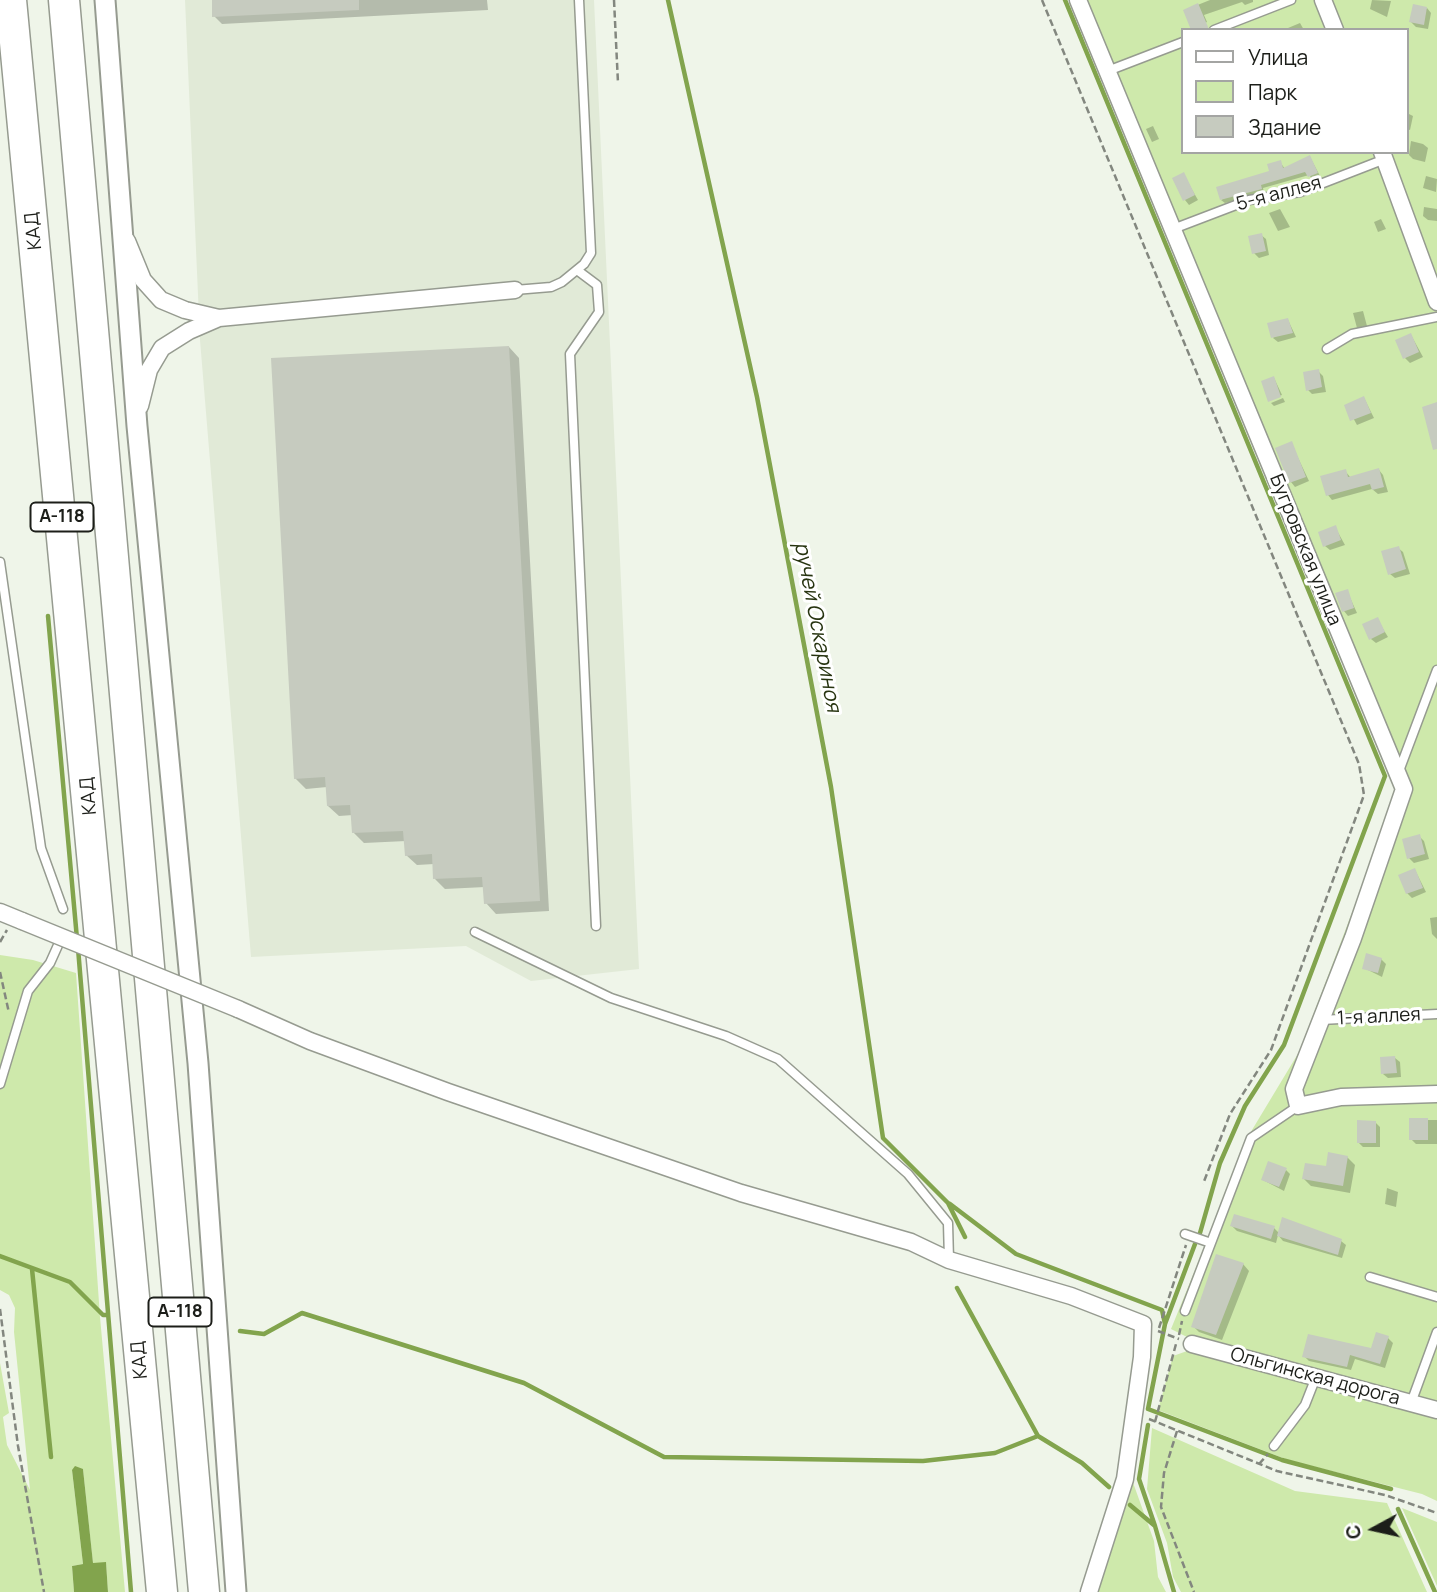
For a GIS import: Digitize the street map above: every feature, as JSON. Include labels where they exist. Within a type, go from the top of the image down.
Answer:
[{"type":"highway","name":"КАД","points":[[11,0],[162,1592]]},
{"type":"highway","name":"А-118","points":[[64,0],[204,1592]]},
{"type":"street","points":[[105,0],[137,426],[198,1063],[236,1592]]},
{"type":"street","name":"Бугровская улица","points":[[1078,0],[1105,72],[1173,229],[1404,789],[1401,804],[1294,1089],[1298,1105]]},
{"type":"street","points":[[1323,0],[1334,28]]},
{"type":"street","points":[[1383,156],[1437,302]]},
{"type":"street","points":[[121,224],[143,280],[161,300],[185,310],[219,318]]},
{"type":"street","points":[[137,426],[149,370],[162,348],[188,331],[219,318],[515,290]]},
{"type":"street","points":[[0,912],[310,1041],[448,1093],[741,1193],[911,1242],[949,1260],[1071,1296],[1143,1324],[1142,1357],[1125,1479],[1089,1592]]},
{"type":"street","points":[[1298,1105],[1341,1097],[1437,1094]]},
{"type":"street","name":"Ольгинская дорога","points":[[1192,1344],[1437,1410]]},
{"type":"lane","points":[[515,290],[551,287],[577,270],[591,253],[579,0]]},
{"type":"lane","points":[[1219,28],[1291,0]]},
{"type":"lane","points":[[1105,72],[1182,42]]},
{"type":"lane","name":"5-я аллея","points":[[1173,229],[1249,200],[1300,192],[1383,156]]},
{"type":"lane","points":[[577,270],[597,285],[599,312],[570,354],[596,926]]},
{"type":"lane","points":[[1327,349],[1352,334],[1437,317]]},
{"type":"lane","points":[[0,562],[41,848],[63,909]]},
{"type":"lane","points":[[1398,774],[1437,670]]},
{"type":"lane","points":[[475,932],[611,998],[726,1036],[778,1059],[908,1174],[948,1223],[949,1260]]},
{"type":"lane","points":[[0,1084],[28,990],[50,963],[59,943]]},
{"type":"lane","name":"1-я аллея","points":[[1321,1020],[1437,1014]]},
{"type":"lane","points":[[1185,1311],[1251,1138],[1298,1105]]},
{"type":"lane","points":[[1188,1235],[1211,1243]]},
{"type":"lane","points":[[1370,1277],[1437,1297]]},
{"type":"lane","points":[[1411,1403],[1437,1332]]},
{"type":"lane","points":[[1274,1446],[1305,1405],[1316,1377]]},
{"type":"path","points":[[614,0],[618,83]]},
{"type":"path","points":[[1042,0],[1359,764],[1364,795],[1271,1050],[1230,1114],[1203,1184]]},
{"type":"path","points":[[0,972],[7,1011],[16,1024]]},
{"type":"path","points":[[1160,1325],[1188,1235]]},
{"type":"path","points":[[0,1309],[18,1446],[44,1592]]},
{"type":"path","points":[[1155,1422],[1185,1311]]},
{"type":"path","points":[[1158,1331],[1166,1334]]},
{"type":"path","points":[[1133,1413],[1277,1471],[1385,1494],[1437,1513]]},
{"type":"path","points":[[1177,1431],[1164,1472],[1161,1507],[1194,1592]]},
{"type":"shaded area","points":[[185,0],[594,0],[639,969],[531,981],[466,946],[251,957],[200,340]]},
{"type":"shaded area","points":[[75,1466],[83,1469],[93,1563],[106,1562],[108,1592],[74,1592],[72,1566],[83,1564],[72,1470]]},
{"type":"green space","points":[[1070,0],[1437,0],[1437,1501],[1422,1494],[1288,1460],[1158,1410],[1173,1356],[1190,1350],[1193,1340],[1171,1329],[1252,1130],[1299,1052],[1399,789]]},
{"type":"green space","points":[[0,955],[33,960],[76,973],[100,1317],[125,1592],[108,1592],[106,1563],[93,1564],[83,1469],[72,1470],[83,1564],[72,1566],[74,1592],[0,1592],[0,1363],[9,1413],[3,1417],[7,1445],[30,1490],[14,1332],[15,1308],[9,1295],[0,1290]]},
{"type":"green space","points":[[1152,1428],[1295,1491],[1387,1503],[1427,1592],[1181,1592],[1173,1577],[1167,1543],[1147,1489]]},
{"type":"green space","points":[[1131,1477],[1154,1541],[1158,1577],[1166,1592],[1097,1592]]},
{"type":"green space","points":[[1402,1508],[1437,1522],[1437,1586]]},
{"type":"building","points":[[212,0],[359,0],[359,10],[212,17]]},
{"type":"building","points":[[1198,3],[1208,28],[1190,28],[1183,10]]},
{"type":"building","points":[[1413,4],[1427,7],[1424,25],[1409,22]]},
{"type":"building","points":[[1310,155],[1318,173],[1308,177],[1305,172],[1261,185],[1262,189],[1220,200],[1216,187],[1269,171],[1267,164],[1281,160],[1283,168]]},
{"type":"building","points":[[1184,172],[1195,195],[1183,201],[1172,178]]},
{"type":"building","points":[[1262,233],[1266,251],[1252,254],[1248,236]]},
{"type":"building","points":[[1288,318],[1293,333],[1271,338],[1267,323]]},
{"type":"building","points":[[1411,333],[1419,352],[1403,359],[1395,340]]},
{"type":"building","points":[[509,346],[540,901],[484,904],[482,877],[433,879],[432,854],[405,856],[403,831],[352,833],[350,805],[327,806],[325,777],[294,779],[271,358]]},
{"type":"building","points":[[1319,369],[1322,387],[1306,391],[1303,372]]},
{"type":"building","points":[[1274,376],[1281,397],[1268,402],[1261,381]]},
{"type":"building","points":[[1364,396],[1371,413],[1350,421],[1344,405]]},
{"type":"building","points":[[1437,402],[1437,449],[1433,450],[1422,407]]},
{"type":"building","points":[[1292,441],[1306,477],[1289,483],[1275,448]]},
{"type":"building","points":[[1379,468],[1384,487],[1372,490],[1370,484],[1326,496],[1320,476],[1346,469],[1348,477]]},
{"type":"building","points":[[1336,525],[1341,540],[1323,547],[1318,532]]},
{"type":"building","points":[[1399,546],[1406,569],[1388,575],[1381,551]]},
{"type":"building","points":[[1348,589],[1354,608],[1342,612],[1335,593]]},
{"type":"building","points":[[1378,617],[1385,632],[1369,640],[1362,624]]},
{"type":"building","points":[[1420,834],[1425,854],[1407,859],[1402,839]]},
{"type":"building","points":[[1415,868],[1423,888],[1406,894],[1398,875]]},
{"type":"building","points":[[1366,953],[1382,958],[1378,973],[1362,969]]},
{"type":"building","points":[[1395,1056],[1397,1073],[1381,1074],[1380,1057]]},
{"type":"building","points":[[1409,1118],[1428,1118],[1428,1140],[1409,1140]]},
{"type":"building","points":[[1357,1120],[1376,1121],[1376,1143],[1357,1143]]},
{"type":"building","points":[[1328,1152],[1348,1156],[1343,1186],[1302,1179],[1305,1163],[1326,1166]]},
{"type":"building","points":[[1268,1161],[1287,1168],[1279,1187],[1261,1180]]},
{"type":"building","points":[[1234,1214],[1275,1226],[1271,1239],[1230,1226]]},
{"type":"building","points":[[1282,1217],[1342,1239],[1338,1255],[1277,1236]]},
{"type":"building","points":[[1216,1254],[1244,1263],[1216,1335],[1191,1327]]},
{"type":"building","points":[[1376,1332],[1389,1336],[1380,1364],[1350,1355],[1347,1367],[1302,1357],[1308,1334],[1371,1348]]},
{"type":"waterway","name":"ручей Оскариноя","points":[[668,0],[757,397],[831,787],[883,1138],[948,1203],[965,1237]]},
{"type":"waterway","points":[[1065,0],[1385,776],[1284,1045],[1245,1106],[1220,1163],[1200,1233]]},
{"type":"waterway","points":[[48,616],[77,939]]},
{"type":"waterway","points":[[78,948],[131,1592]]},
{"type":"waterway","points":[[950,1204],[1016,1254],[1162,1310],[1165,1324],[1195,1244]]},
{"type":"waterway","points":[[0,1256],[70,1282],[103,1315],[108,1315]]},
{"type":"waterway","points":[[32,1269],[51,1457]]},
{"type":"waterway","name":"ручей Оскариноя","points":[[957,1288],[1038,1436],[1082,1463],[1109,1487]]},
{"type":"waterway","points":[[240,1331],[264,1334],[302,1313],[524,1383],[664,1457],[923,1461],[995,1453],[1038,1436]]},
{"type":"waterway","points":[[1165,1324],[1148,1409],[1282,1460],[1391,1489]]},
{"type":"waterway","name":"ручей Оскариноя","points":[[1130,1505],[1155,1526],[1139,1479],[1148,1425]]},
{"type":"waterway","points":[[1398,1509],[1435,1592]]},
{"type":"waterway","name":"ручей Оскариноя","points":[[1155,1526],[1174,1592]]}]
